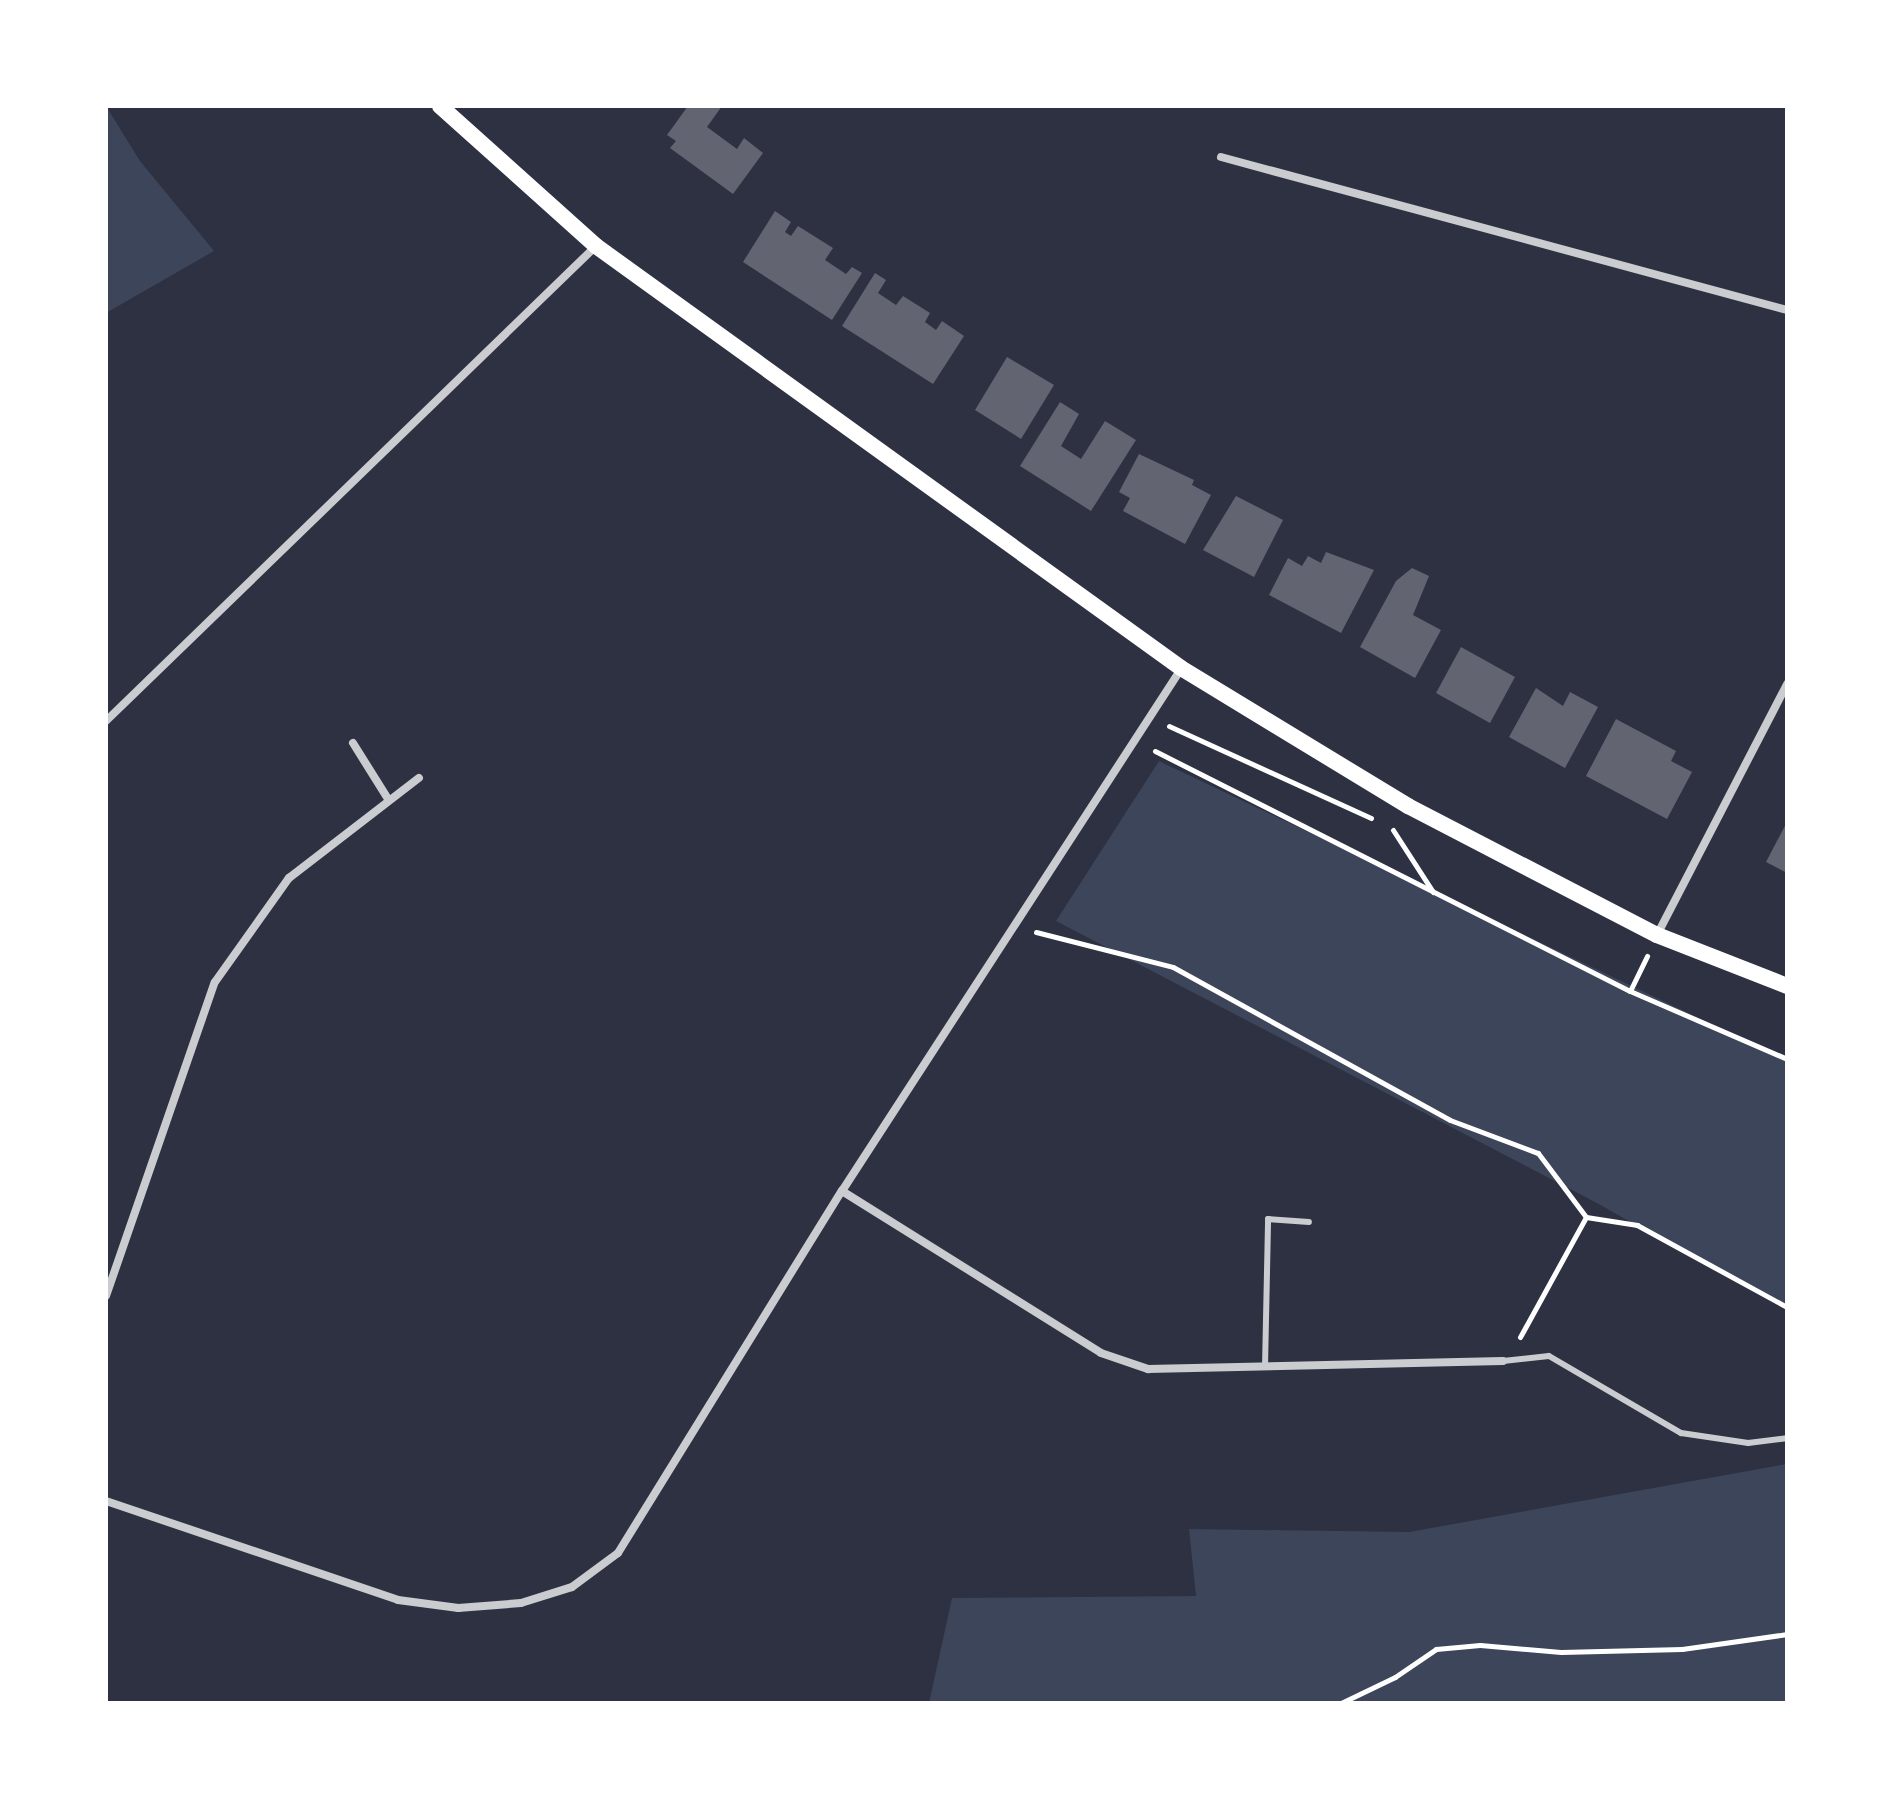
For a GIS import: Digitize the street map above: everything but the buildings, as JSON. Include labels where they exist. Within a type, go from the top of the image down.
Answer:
[{"type":"main road","points":[[440,106],[596,246],[1181,668],[1408,806],[1657,935],[1787,986]]},
{"type":"street","points":[[1221,157],[1787,310]]},
{"type":"street","points":[[106,721],[596,246]]},
{"type":"street","points":[[106,1501],[398,1600],[458,1608],[521,1603],[572,1587],[618,1553],[842,1191],[1181,668]]},
{"type":"street","points":[[1657,935],[1787,684]]},
{"type":"street","points":[[353,743],[388,799]]},
{"type":"street","points":[[106,1296],[215,982],[289,878],[419,778]]},
{"type":"street","points":[[842,1191],[1101,1353],[1148,1369],[1503,1361]]},
{"type":"street","points":[[106,1262],[116,1265]]},
{"type":"lane","points":[[1265,1367],[1268,1219],[1309,1222]]},
{"type":"lane","points":[[1503,1361],[1549,1356],[1681,1433],[1748,1443],[1787,1438]]},
{"type":"path","points":[[1149,717],[1377,821]]},
{"type":"path","points":[[1134,741],[1630,991],[1787,1059]]},
{"type":"path","points":[[1391,827],[1433,893]]},
{"type":"path","points":[[1014,926],[1173,967],[1450,1120],[1538,1153],[1586,1217],[1637,1225],[1787,1307]]},
{"type":"path","points":[[1630,991],[1657,935]]},
{"type":"path","points":[[1503,1361],[1586,1217]]},
{"type":"path","points":[[1341,1703],[1395,1677],[1436,1649],[1480,1645],[1561,1652],[1682,1649],[1787,1634]]},
{"type":"shaded area","points":[[106,106],[140,161],[214,251],[106,313]]},
{"type":"shaded area","points":[[1159,761],[1787,1060],[1787,1310],[1595,1202],[1056,921]]},
{"type":"shaded area","points":[[1787,1464],[1787,1703],[929,1703],[952,1598],[1196,1596],[1189,1529],[1409,1532]]}]
